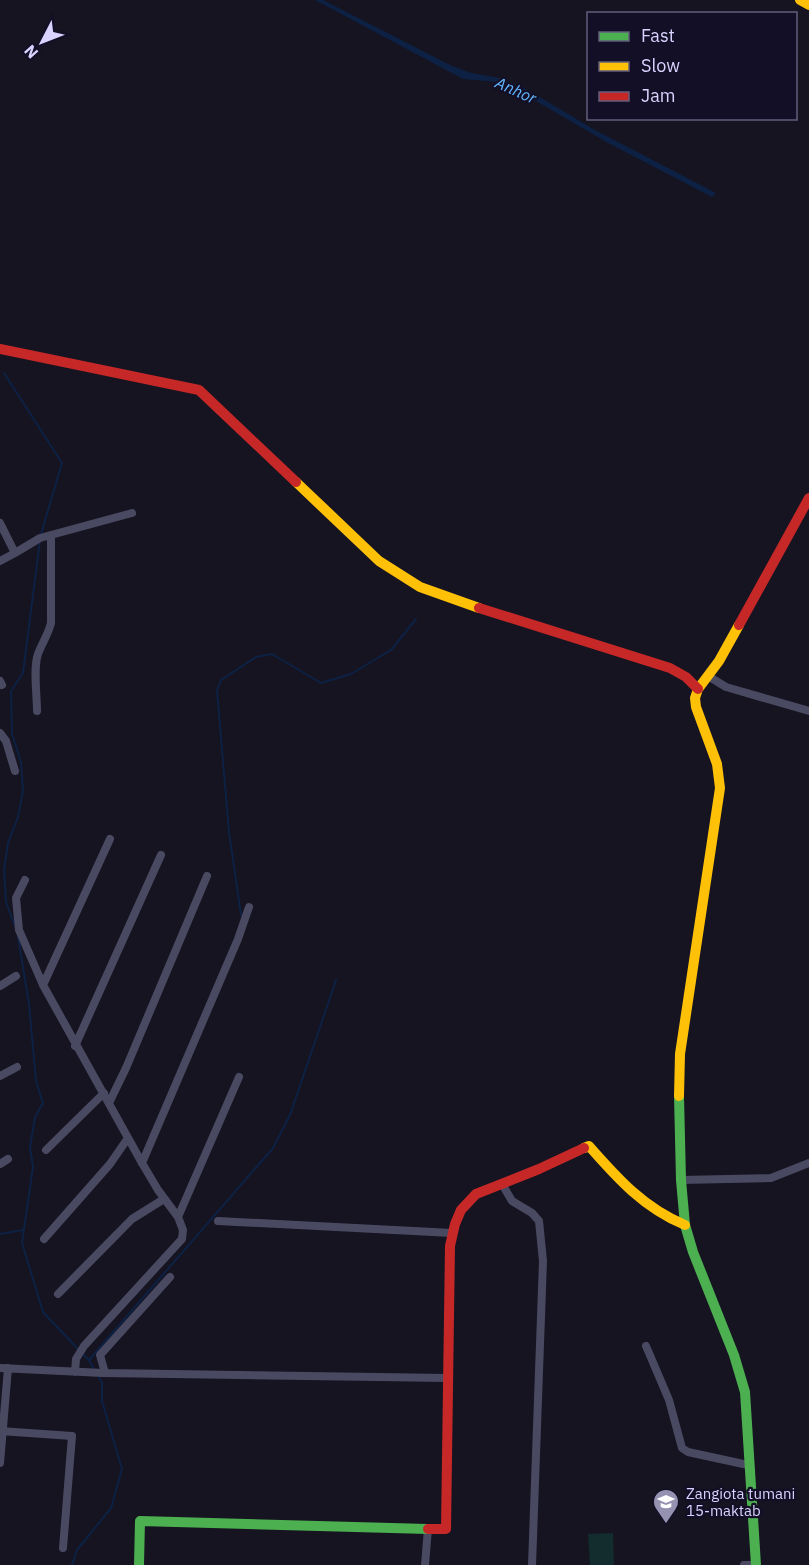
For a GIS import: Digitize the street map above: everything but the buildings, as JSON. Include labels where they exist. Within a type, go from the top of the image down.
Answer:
[{"type":"street","points":[[800,0],[809,4]]},
{"type":"street","points":[[0,350],[199,390],[379,561],[413,583],[482,609],[670,668],[686,677],[698,688]]},
{"type":"street","points":[[744,1565],[756,1565],[748,1465],[747,1412],[743,1383],[693,1252],[685,1225],[681,1179],[680,1054],[720,793],[717,764],[696,707],[695,698],[698,688],[719,661],[809,498]]},
{"type":"street","points":[[0,561],[40,538],[132,513]]},
{"type":"street","points":[[0,523],[15,553]]},
{"type":"street","points":[[37,711],[36,663],[51,623],[51,535]]},
{"type":"street","points":[[708,676],[726,687],[809,711]]},
{"type":"street","points":[[0,733],[6,741],[15,771]]},
{"type":"street","points":[[43,985],[110,838]]},
{"type":"street","points":[[75,1046],[161,855]]},
{"type":"street","points":[[109,1103],[207,876]]},
{"type":"street","points":[[25,880],[16,898],[17,919],[19,930],[43,985],[142,1164],[178,1218],[183,1230],[182,1239],[84,1346],[76,1359],[75,1372]]},
{"type":"street","points":[[142,1164],[238,939],[249,908]]},
{"type":"street","points":[[0,986],[16,976]]},
{"type":"street","points":[[0,1076],[17,1067]]},
{"type":"street","points":[[178,1218],[239,1077]]},
{"type":"street","points":[[46,1150],[104,1093]]},
{"type":"street","points":[[44,1239],[110,1164],[128,1138]]},
{"type":"street","points":[[139,1565],[140,1521],[446,1529],[450,1246],[452,1233],[467,1200],[476,1194],[589,1146],[632,1194],[670,1220],[685,1225]]},
{"type":"street","points":[[0,1164],[8,1159]]},
{"type":"street","points":[[681,1179],[771,1179],[809,1163]]},
{"type":"street","points":[[502,1184],[512,1201],[539,1221],[543,1260],[532,1565]]},
{"type":"street","points":[[58,1294],[132,1219],[164,1199]]},
{"type":"street","points":[[218,1221],[452,1233]]},
{"type":"street","points":[[104,1373],[100,1355],[170,1277]]},
{"type":"street","points":[[646,1346],[669,1400],[682,1448],[688,1452],[748,1465]]},
{"type":"street","points":[[0,1463],[4,1368],[104,1373],[448,1378]]},
{"type":"street","points":[[1,1431],[72,1436],[63,1548]]},
{"type":"street","points":[[425,1565],[428,1528]]},
{"type":"green space","points":[[613,1533],[614,1565],[590,1565],[588,1534]]},
{"type":"water","name":"Anhor","points":[[315,0],[323,0],[450,65],[471,73],[500,78],[526,89],[595,130],[716,193],[712,197],[498,82],[463,79]]},
{"type":"waterway","points":[[4,373],[62,463],[41,534]]},
{"type":"waterway","points":[[15,926],[6,902],[4,870],[8,843],[18,817],[23,791],[21,762],[12,734],[11,691],[23,673],[40,540]]},
{"type":"waterway","points":[[241,915],[229,832],[217,691],[221,680],[256,657],[272,654],[321,683],[351,674],[391,650],[416,619]]},
{"type":"waterway","points":[[18,937],[29,1004],[36,1081],[43,1103],[35,1117],[30,1147],[33,1167],[22,1243],[43,1312],[78,1349]]},
{"type":"waterway","points":[[95,1371],[89,1360],[273,1148],[290,1115],[336,980]]},
{"type":"waterway","points":[[0,1234],[23,1230]]},
{"type":"waterway","points":[[82,1353],[89,1360]]},
{"type":"waterway","points":[[72,1565],[77,1550],[111,1508],[122,1469],[102,1401],[102,1382],[98,1376]]},
{"type":"traffic: fast","points":[[679,1096],[681,1180],[685,1225],[693,1252],[734,1355],[745,1392],[756,1565]]},
{"type":"traffic: fast","points":[[139,1565],[140,1521],[428,1529]]},
{"type":"traffic: slow","points":[[800,0],[809,5]]},
{"type":"traffic: slow","points":[[296,482],[379,561],[420,587],[479,608]]},
{"type":"traffic: slow","points":[[679,1096],[680,1054],[720,788],[717,764],[696,707],[695,698],[698,689],[719,661],[739,625]]},
{"type":"traffic: slow","points":[[584,1148],[589,1146],[632,1192],[657,1210],[685,1225]]},
{"type":"traffic: jam","points":[[0,349],[199,390],[296,482]]},
{"type":"traffic: jam","points":[[739,625],[809,498]]},
{"type":"traffic: jam","points":[[479,608],[670,668],[686,677],[698,689]]},
{"type":"traffic: jam","points":[[428,1529],[446,1529],[450,1246],[455,1224],[461,1210],[476,1194],[584,1148]]},
{"type":"place","name":"Zangiota tumani 15-maktab","points":[[666,1525]]}]
